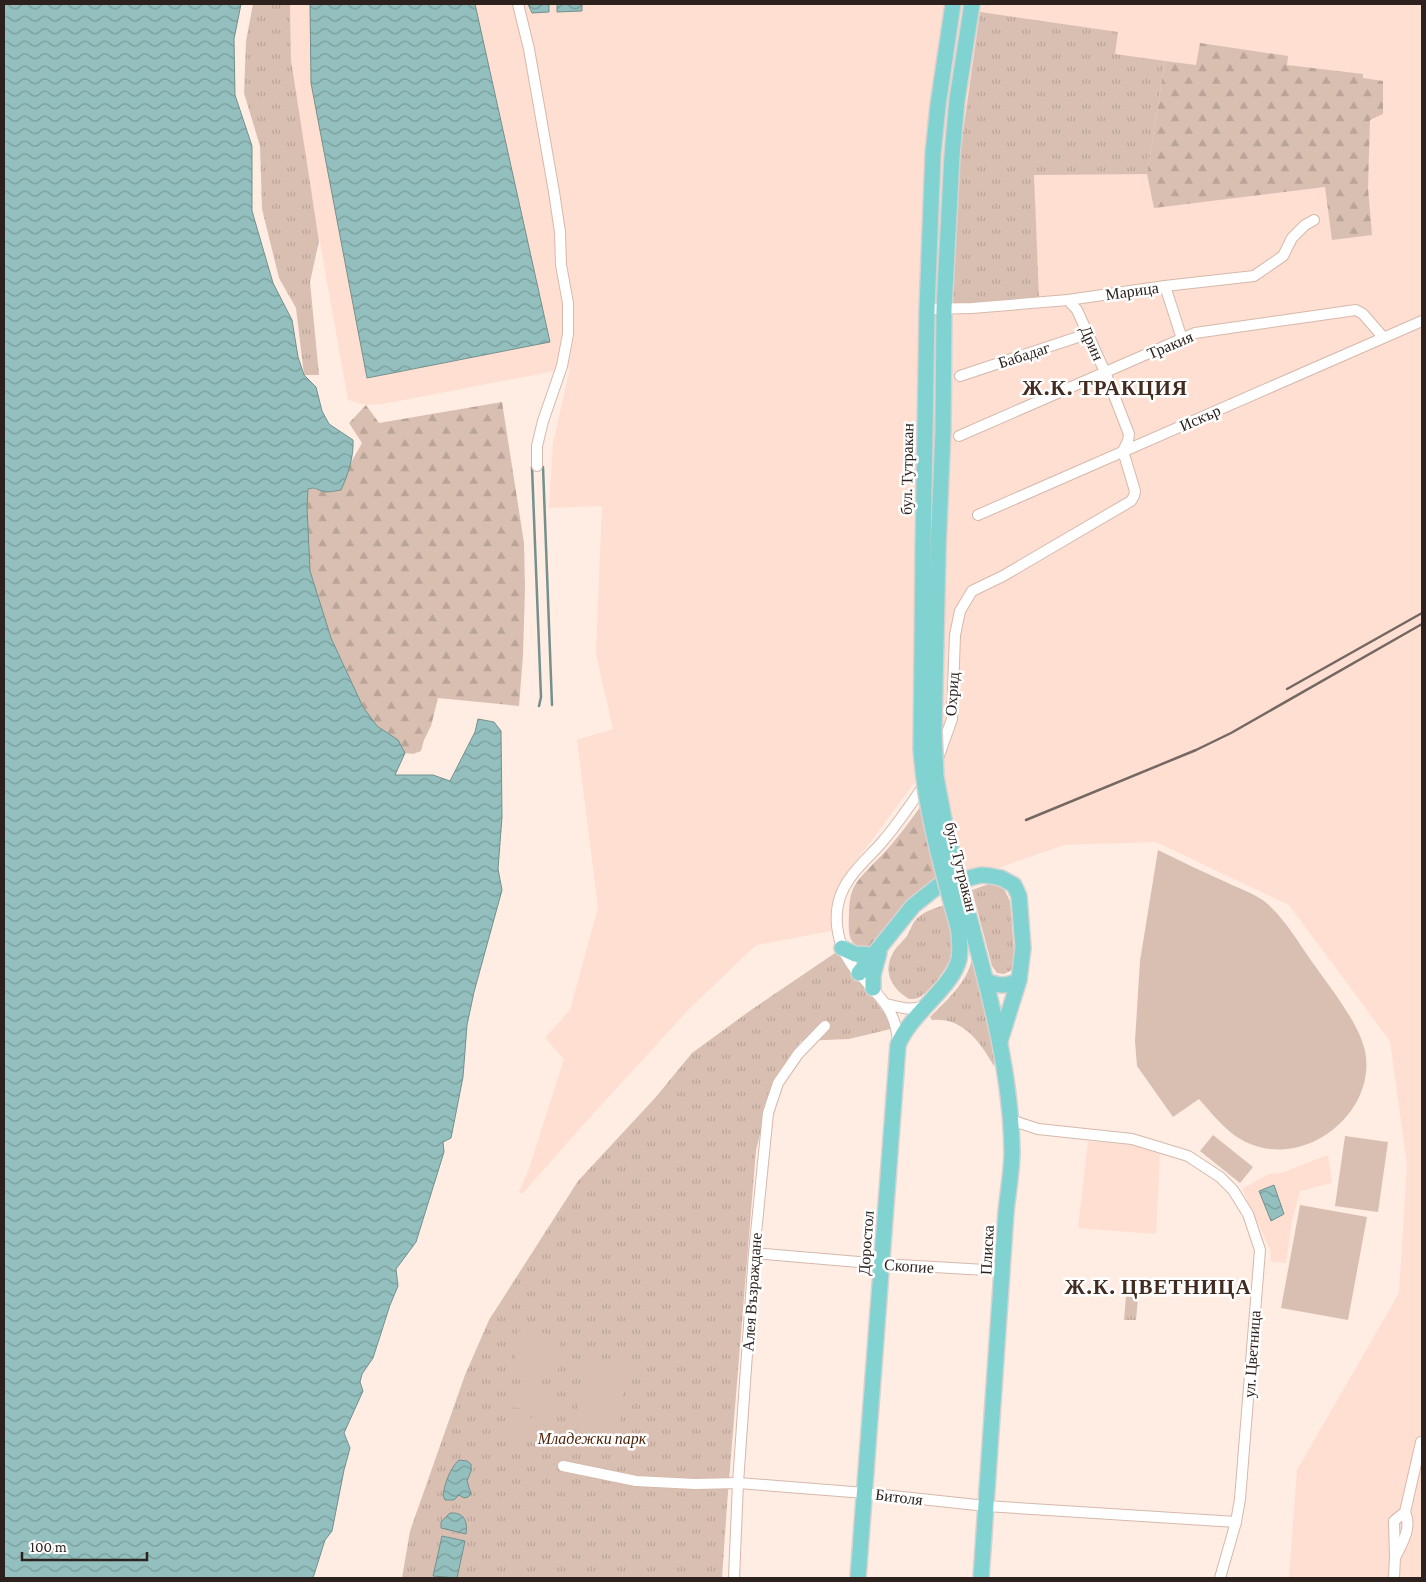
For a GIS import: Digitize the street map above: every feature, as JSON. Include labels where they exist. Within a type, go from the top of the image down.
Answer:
[{"type":"main road","name":"бул. Тутракан","points":[[953,4],[933,154],[927,309],[930,550],[936,777],[965,930]]},
{"type":"main road","name":"бул. Тутракан","points":[[930,550],[943,430],[944,309],[954,128],[972,4]]},
{"type":"main road","points":[[859,973],[913,906],[938,886],[966,878],[991,876],[1001,878],[1014,885],[1019,896],[1023,948],[1019,980],[999,1043]]},
{"type":"main road","name":"Плиска","points":[[965,930],[986,981],[999,1043],[1011,1120],[1012,1153],[1006,1212],[1004,1272],[981,1578]]},
{"type":"main road","name":"Доростол","points":[[858,1578],[898,1045],[910,1023],[955,970],[965,930]]},
{"type":"main road","points":[[842,948],[855,954],[877,951]]},
{"type":"main road","points":[[873,988],[877,951]]},
{"type":"main road","points":[[986,981],[1004,986],[1012,985],[1019,980]]},
{"type":"street","points":[[518,4],[529,49],[555,200],[560,232],[561,264],[568,303],[568,334],[562,366],[543,422],[537,446],[537,466]]},
{"type":"street","name":"Марица","points":[[927,309],[1068,300],[1254,276],[1283,256],[1292,238],[1305,225],[1314,220]]},
{"type":"street","points":[[1165,286],[1182,339]]},
{"type":"street","name":"Дрин","points":[[1068,300],[1077,310],[1105,372],[1129,434],[1123,452],[1135,491],[1131,502]]},
{"type":"street","name":"Тракия","points":[[960,436],[1195,333],[1356,310],[1363,314],[1383,338]]},
{"type":"street","name":"Искър","points":[[978,515],[1422,320]]},
{"type":"street","name":"Бабадаг","points":[[960,376],[1087,334]]},
{"type":"street","name":"Охрид","points":[[898,1045],[895,1023],[886,1004],[859,973],[842,948],[837,934],[837,904],[843,888],[850,877],[874,852],[901,819],[930,776],[941,755],[952,719],[955,635],[960,610],[972,591],[1003,576],[1131,502]]},
{"type":"street","points":[[886,1004],[905,1009],[920,1008],[926,1005]]},
{"type":"street","name":"Алея Възраждане","points":[[734,1578],[738,1484],[754,1253],[768,1113],[778,1082],[798,1054],[825,1026]]},
{"type":"street","name":"ул. Цветница","points":[[1011,1120],[1038,1128],[1132,1139],[1188,1156],[1220,1177],[1232,1190],[1248,1214],[1260,1250],[1240,1499],[1236,1522],[1220,1578]]},
{"type":"street","name":"Скопие","points":[[754,1253],[1004,1272]]},
{"type":"street","points":[[1394,1578],[1394,1521],[1405,1512],[1421,1442]]},
{"type":"street","name":"Битоля","points":[[564,1466],[636,1481],[738,1484],[865,1493],[986,1506],[1236,1522]]},
{"type":"shaded area","points":[[290,4],[310,4],[311,83],[367,378],[550,342],[475,4],[1422,4],[1422,1578],[1289,1578],[1297,1470],[1399,1293],[1407,1165],[1390,1041],[1289,905],[1156,842],[1064,845],[995,869],[944,879],[923,771],[838,886],[831,931],[756,945],[689,1009],[522,1194],[519,1192],[529,1169],[564,1059],[545,1038],[570,1010],[598,908],[577,740],[613,729],[596,654],[602,506],[549,508],[553,443],[570,368],[383,404],[366,405],[348,400],[303,147],[291,60]]},
{"type":"shaded area","points":[[1088,1141],[1132,1145],[1160,1154],[1156,1234],[1078,1228]]},
{"type":"shaded area","points":[[1328,1155],[1332,1183],[1300,1191],[1292,1221],[1286,1263],[1271,1262],[1270,1249],[1242,1189],[1269,1174],[1281,1173]]},
{"type":"green space","points":[[253,4],[290,4],[291,60],[319,241],[310,282],[319,375],[304,375],[296,308],[279,278],[262,209],[260,146],[244,93],[246,41]]},
{"type":"green space","points":[[980,12],[1118,32],[1115,54],[1165,61],[1147,174],[1034,175],[1039,298],[979,303],[952,303],[961,147]]},
{"type":"green space","points":[[1200,43],[1288,56],[1287,65],[1363,74],[1363,78],[1383,81],[1383,114],[1370,120],[1368,188],[1372,235],[1332,240],[1325,187],[1154,208],[1147,174],[1165,61],[1196,65]]},
{"type":"green space","points":[[502,402],[524,543],[523,655],[519,706],[438,698],[431,726],[421,751],[413,754],[405,753],[398,740],[377,726],[363,707],[331,638],[310,571],[308,488],[332,492],[344,483],[349,466],[362,443],[349,423],[366,405],[379,423]]},
{"type":"green space","points":[[926,799],[941,880],[919,893],[903,907],[876,946],[867,947],[855,944],[850,936],[849,929],[850,903],[853,888],[863,874],[887,850]]},
{"type":"green space","points":[[1158,850],[1264,901],[1279,915],[1351,1018],[1362,1040],[1365,1051],[1366,1073],[1361,1094],[1350,1112],[1335,1128],[1317,1140],[1296,1147],[1275,1149],[1253,1145],[1230,1132],[1199,1099],[1173,1117],[1137,1066],[1135,1041],[1140,961]]},
{"type":"green space","points":[[995,883],[1004,889],[1010,901],[1015,962],[1012,970],[1004,974],[997,973],[992,966],[972,890]]},
{"type":"green space","points":[[944,905],[952,933],[952,955],[945,969],[930,989],[919,998],[909,999],[897,990],[890,978],[890,958],[920,916],[927,911]]},
{"type":"green space","name":"Младежки парк","points":[[838,951],[895,1028],[849,1039],[801,1041],[774,1081],[756,1150],[722,1578],[402,1578],[410,1531],[465,1375],[489,1320],[578,1181],[655,1098],[692,1053]]},
{"type":"green space","points":[[973,953],[996,1060],[994,1066],[983,1048],[962,1027],[943,1020],[932,1020],[930,1017],[958,988],[968,972]]},
{"type":"green space","points":[[1213,1135],[1253,1167],[1240,1183],[1200,1151]]},
{"type":"green space","points":[[1345,1136],[1388,1142],[1378,1212],[1335,1206]]},
{"type":"green space","points":[[1300,1205],[1367,1217],[1348,1320],[1281,1308]]},
{"type":"green space","points":[[1126,1296],[1138,1298],[1136,1320],[1124,1320]]},
{"type":"green space","points":[[518,1331],[561,1335],[557,1380],[514,1376]]},
{"type":"green space","points":[[583,1358],[626,1362],[618,1447],[575,1443]]},
{"type":"green space","points":[[509,1384],[555,1387],[553,1411],[507,1407]]},
{"type":"green space","points":[[506,1415],[554,1420],[552,1444],[504,1439]]},
{"type":"water","points":[[4,4],[241,4],[234,39],[235,95],[252,146],[252,211],[273,283],[292,320],[298,357],[304,375],[316,387],[322,411],[329,424],[353,440],[350,465],[341,490],[327,492],[314,488],[308,489],[310,571],[331,638],[363,707],[377,726],[398,740],[405,753],[395,775],[433,775],[450,781],[475,732],[478,719],[494,722],[501,731],[502,817],[498,869],[502,890],[474,992],[467,1025],[463,1077],[451,1138],[443,1142],[444,1152],[416,1242],[396,1269],[398,1286],[373,1358],[362,1374],[360,1382],[363,1391],[344,1433],[350,1448],[332,1531],[325,1540],[313,1578],[4,1578]]},
{"type":"water","points":[[310,4],[475,4],[550,342],[367,378],[311,83]]},
{"type":"water","points":[[528,4],[549,4],[549,12],[532,13]]},
{"type":"water","points":[[557,4],[582,4],[582,11],[557,12]]},
{"type":"water","points":[[1274,1185],[1284,1214],[1271,1221],[1259,1191]]},
{"type":"water","points":[[459,1460],[467,1461],[471,1464],[471,1471],[467,1481],[471,1494],[464,1498],[459,1495],[454,1500],[445,1500],[443,1495],[447,1481],[453,1467]]},
{"type":"water","points":[[450,1513],[459,1514],[464,1518],[466,1521],[466,1534],[441,1528],[441,1522]]},
{"type":"water","points":[[442,1536],[465,1541],[457,1578],[433,1576]]},
{"type":"waterway","points":[[532,467],[541,697],[539,706]]},
{"type":"waterway","points":[[543,467],[552,705]]},
{"type":"railway","points":[[1287,689],[1422,613]]},
{"type":"railway","points":[[1026,820],[1196,750],[1231,733],[1422,624]]},
{"type":"district","name":"Ж.К. ТРАКЦИЯ","points":[[1105,388]]},
{"type":"district","name":"Ж.К. ЦВЕТНИЦА","points":[[1158,1287]]}]
